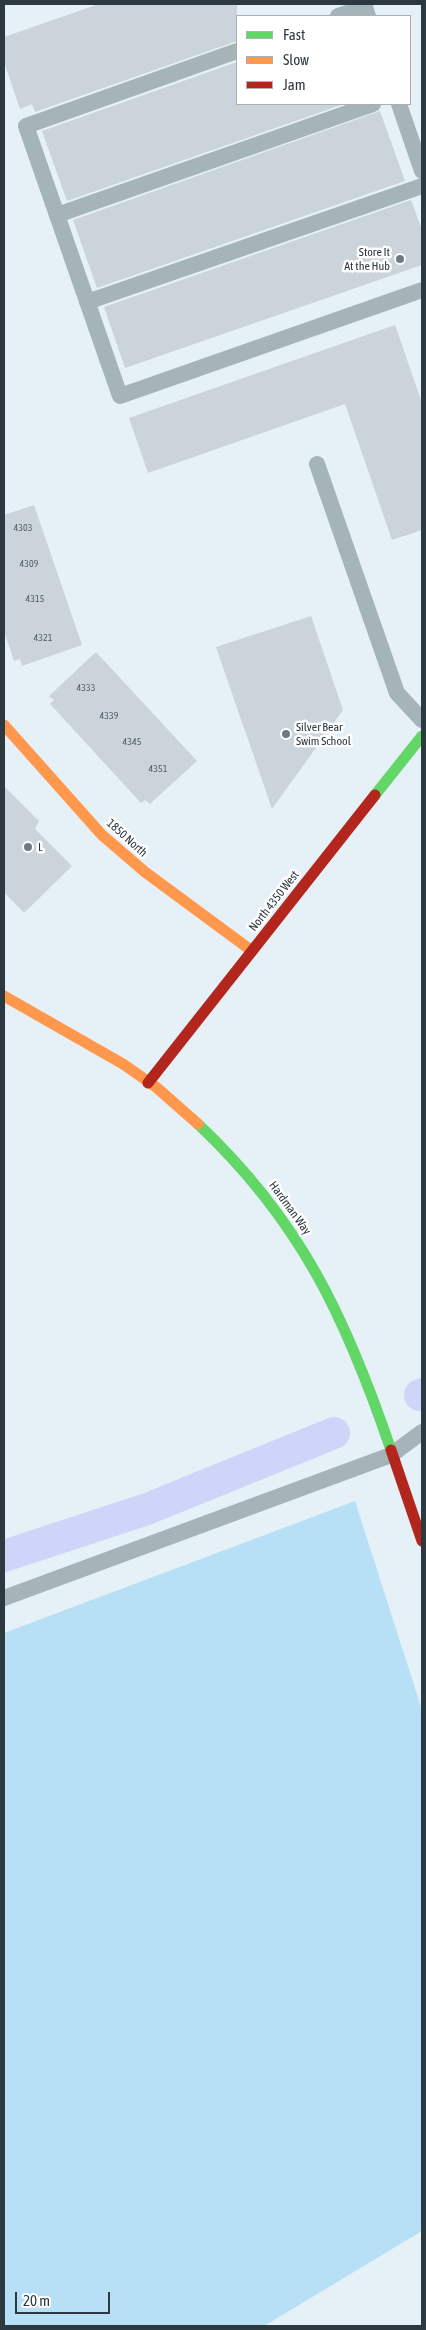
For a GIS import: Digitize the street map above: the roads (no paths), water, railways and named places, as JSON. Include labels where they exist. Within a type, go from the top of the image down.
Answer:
[{"type":"street","name":"1850 North","points":[[4,724],[102,836],[145,872],[252,951]]},
{"type":"street","name":"North 4350 West","points":[[148,1083],[422,736]]},
{"type":"street","name":"Hardman Way","points":[[4,996],[92,1045],[175,1103],[232,1156],[289,1228],[312,1264],[332,1302],[361,1370],[422,1541]]},
{"type":"lane","points":[[341,15],[365,7],[368,15]]},
{"type":"lane","points":[[236,51],[26,126],[120,396],[422,290]]},
{"type":"lane","points":[[57,215],[370,105]]},
{"type":"lane","points":[[399,105],[422,171]]},
{"type":"lane","points":[[88,302],[422,186]]},
{"type":"lane","points":[[317,464],[397,693],[422,720]]},
{"type":"lane","points":[[4,1598],[391,1455],[422,1432]]},
{"type":"waterway","points":[[4,1556],[147,1509],[334,1433]]},
{"type":"place","name":"Store It At the Hub","points":[[400,259]]},
{"type":"place","name":"Silver Bear Swim School","points":[[286,734]]},
{"type":"place","name":"L","points":[[28,847]]}]
